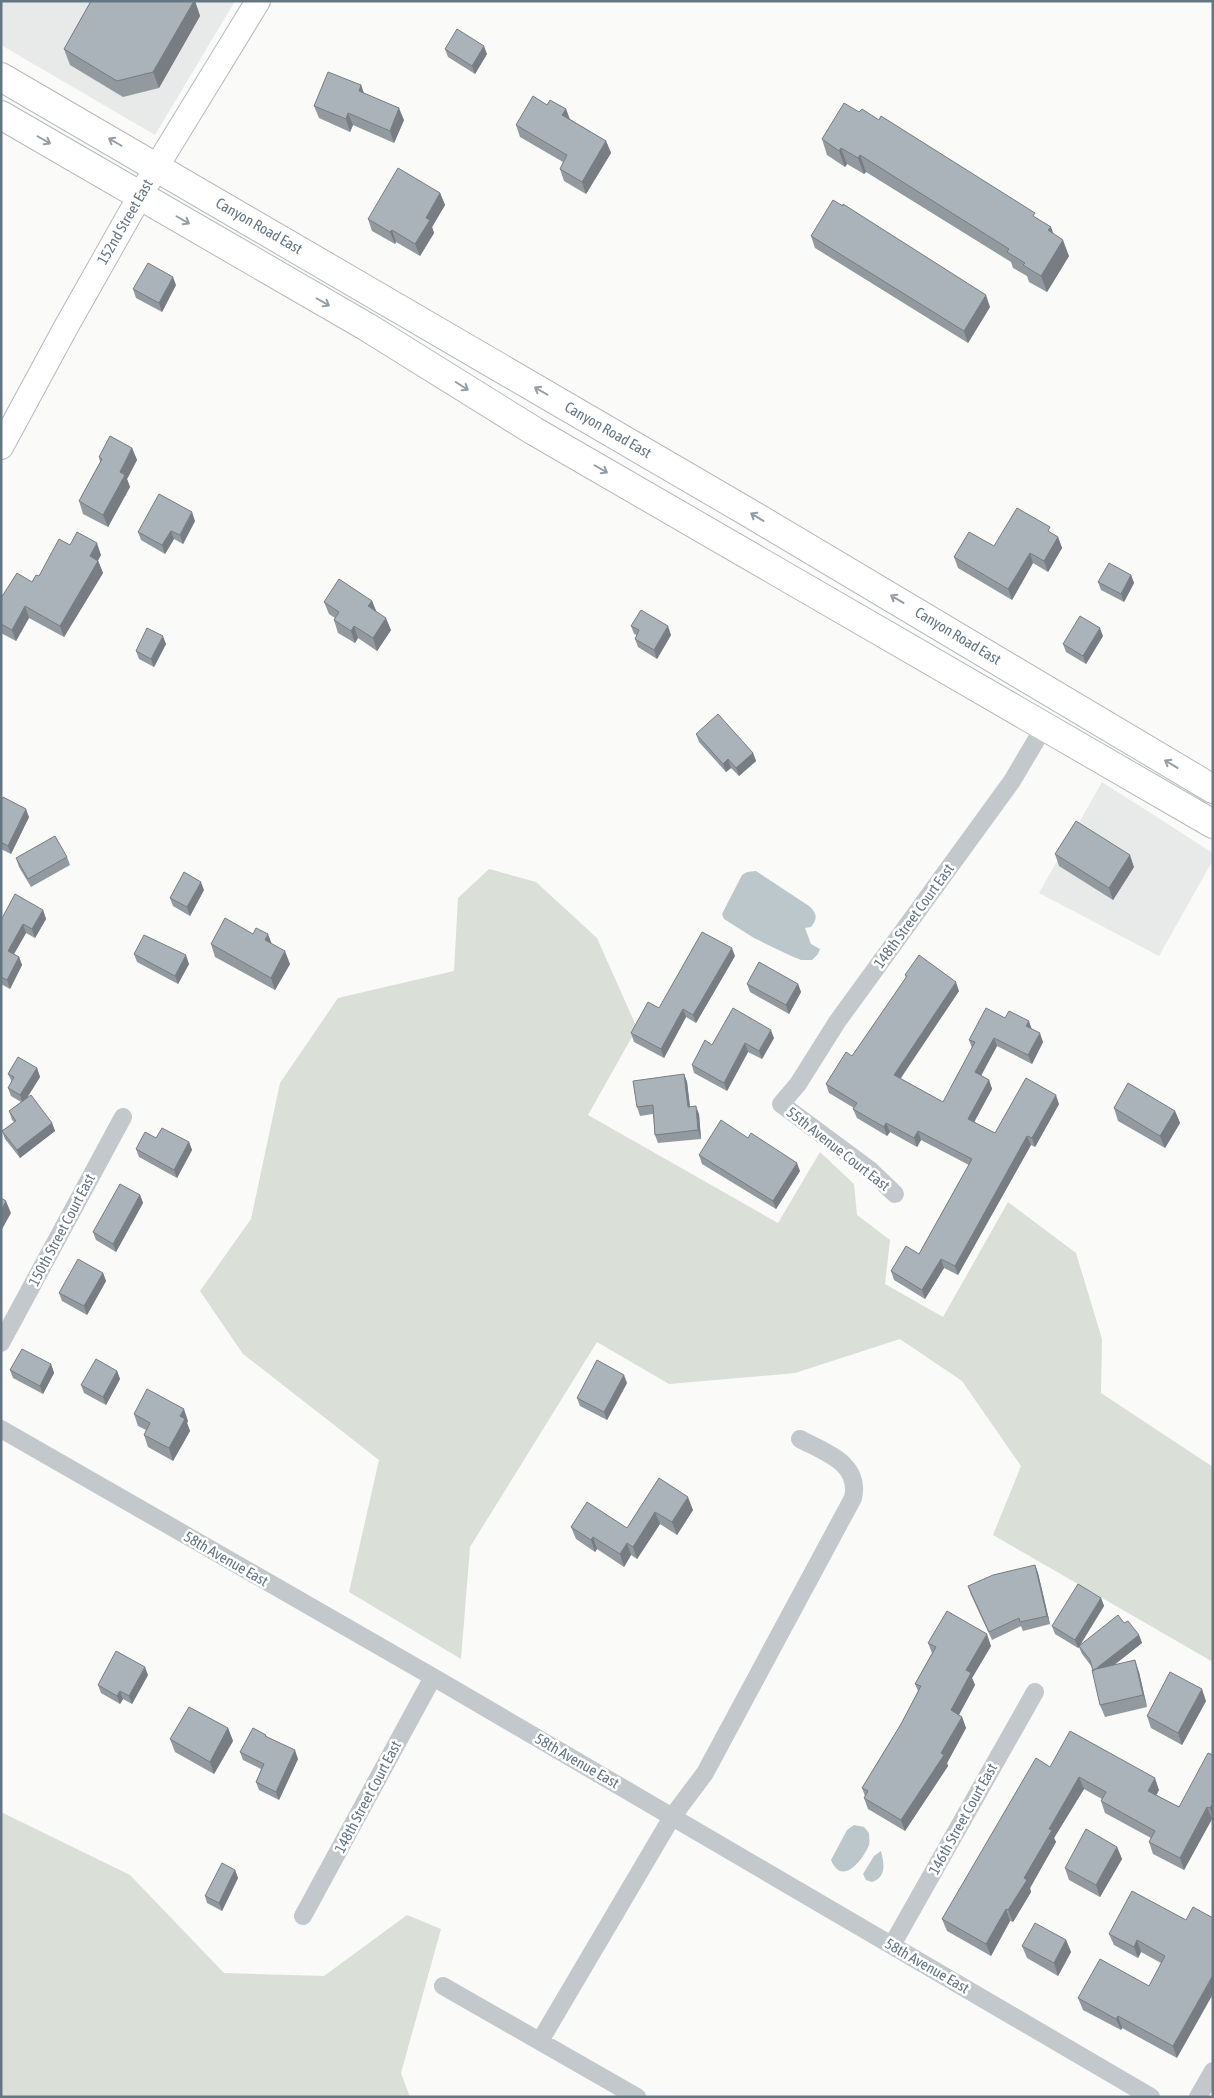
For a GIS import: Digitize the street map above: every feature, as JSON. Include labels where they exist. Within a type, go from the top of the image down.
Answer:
[{"type":"main road","name":"Canyon Road East","points":[[1,77],[157,166],[1024,675],[1213,789]]},
{"type":"main road","points":[[1,115],[366,327],[534,431],[1213,824]]},
{"type":"main road","points":[[895,640],[902,632],[906,631],[1024,675]]},
{"type":"street","name":"152nd Street East","points":[[1,447],[140,195],[258,1]]},
{"type":"street","name":"148th Street Court East","points":[[781,1104],[798,1084],[837,1022],[1012,781],[1044,727]]},
{"type":"street","name":"55th Avenue Court East","points":[[781,1104],[870,1170],[895,1194]]},
{"type":"street","name":"150th Street Court East","points":[[1,1343],[123,1117]]},
{"type":"street","name":"58th Avenue East","points":[[1,1429],[433,1677],[1151,2097]]},
{"type":"street","points":[[540,2041],[672,1817],[705,1773],[853,1498],[854,1486],[851,1474],[843,1462],[800,1439]]},
{"type":"street","name":"148th Street Court East","points":[[303,1916],[433,1677]]},
{"type":"street","name":"146th Street Court East","points":[[892,1945],[1035,1692]]},
{"type":"street","points":[[443,1986],[637,2097]]},
{"type":"street","points":[[1198,2097],[1213,2071]]},
{"type":"shaded area","points":[[1,1],[235,1],[155,135],[1,45]]},
{"type":"shaded area","points":[[1102,782],[1213,853],[1213,860],[1159,956],[1039,893]]},
{"type":"shaded area","points":[[489,869],[536,882],[597,938],[637,1028],[588,1115],[778,1223],[820,1152],[854,1184],[857,1215],[890,1240],[885,1284],[943,1317],[1008,1202],[1076,1253],[1102,1339],[1101,1393],[1213,1467],[1213,1662],[993,1535],[1021,1466],[962,1381],[900,1339],[795,1373],[669,1384],[597,1342],[470,1547],[461,1659],[349,1592],[379,1460],[243,1354],[200,1291],[251,1219],[280,1083],[338,998],[454,971],[458,898]]},
{"type":"shaded area","points":[[756,871],[814,911],[815,921],[811,927],[805,928],[811,944],[820,949],[812,960],[801,960],[789,955],[754,938],[724,919],[722,914],[742,875],[747,872]]},
{"type":"shaded area","points":[[1,1812],[130,1875],[224,1973],[324,1976],[407,1915],[441,1929],[401,2073],[410,2097],[1,2097]]},
{"type":"shaded area","points":[[854,1825],[864,1827],[869,1833],[869,1845],[862,1857],[852,1868],[841,1871],[836,1868],[831,1860],[847,1830]]},
{"type":"shaded area","points":[[881,1851],[883,1869],[880,1877],[872,1882],[866,1880],[863,1874],[874,1856]]},
{"type":"building","points":[[91,1],[194,1],[153,72],[117,81],[64,49]]},
{"type":"building","points":[[457,29],[484,46],[472,66],[445,49]]},
{"type":"building","points":[[328,72],[361,85],[359,91],[399,108],[390,131],[348,113],[346,119],[314,106]]},
{"type":"building","points":[[533,96],[547,105],[550,100],[566,109],[562,115],[606,141],[582,182],[560,169],[567,155],[516,125]]},
{"type":"building","points":[[844,103],[859,112],[862,109],[879,120],[881,116],[1035,213],[1033,216],[1051,227],[1048,230],[1063,240],[1041,276],[1007,252],[1009,249],[860,155],[858,158],[841,148],[839,151],[822,139]]},
{"type":"building","points":[[398,168],[440,193],[426,218],[430,220],[415,244],[392,230],[390,232],[368,219]]},
{"type":"building","points":[[833,200],[843,206],[843,204],[986,295],[964,331],[811,236]]},
{"type":"building","points":[[148,263],[173,277],[159,303],[133,289]]},
{"type":"building","points":[[110,436],[132,448],[120,472],[125,475],[103,515],[79,501],[102,459],[99,457]]},
{"type":"building","points":[[159,494],[192,512],[180,535],[171,531],[162,545],[138,532]]},
{"type":"building","points":[[1017,508],[1050,527],[1048,531],[1058,537],[1044,561],[1030,553],[1008,589],[954,557],[969,532],[994,546]]},
{"type":"building","points":[[77,532],[97,543],[90,556],[98,561],[60,626],[25,606],[12,630],[1,624],[1,598],[17,573],[32,582],[36,575],[39,576],[59,539],[70,545]]},
{"type":"building","points":[[1109,563],[1131,575],[1121,594],[1098,582]]},
{"type":"building","points":[[339,579],[372,601],[368,606],[386,618],[373,638],[354,626],[351,631],[334,620],[339,612],[324,602]]},
{"type":"building","points":[[641,610],[668,626],[654,650],[635,639],[639,630],[631,626]]},
{"type":"building","points":[[1080,616],[1100,628],[1083,656],[1063,644]]},
{"type":"building","points":[[147,628],[163,636],[151,659],[136,651]]},
{"type":"building","points":[[718,714],[753,753],[736,768],[728,759],[723,764],[696,734]]},
{"type":"building","points":[[3,797],[26,809],[8,846],[1,842],[1,801]]},
{"type":"building","points":[[1076,821],[1130,855],[1109,888],[1055,854]]},
{"type":"building","points":[[55,836],[67,857],[28,879],[16,858]]},
{"type":"building","points":[[184,872],[201,882],[187,907],[170,898]]},
{"type":"building","points":[[15,894],[43,910],[32,929],[23,924],[8,951],[19,957],[7,980],[1,977],[1,920]]},
{"type":"building","points":[[225,918],[253,934],[256,928],[268,934],[265,940],[285,951],[271,978],[211,944]]},
{"type":"building","points":[[702,932],[732,948],[693,1015],[683,1009],[661,1049],[631,1033],[648,1002],[659,1008]]},
{"type":"building","points":[[144,935],[186,955],[175,976],[134,954]]},
{"type":"building","points":[[919,955],[956,982],[894,1075],[943,1102],[975,1042],[969,1040],[986,1008],[1005,1018],[1009,1011],[1029,1021],[1026,1026],[1040,1033],[1028,1055],[994,1038],[975,1072],[989,1080],[968,1119],[995,1133],[1026,1078],[1056,1095],[1032,1138],[1027,1136],[955,1266],[941,1259],[922,1290],[891,1271],[906,1246],[919,1254],[972,1159],[918,1131],[914,1138],[886,1123],[884,1127],[853,1109],[857,1103],[826,1084],[846,1052],[852,1056],[907,976],[905,975]]},
{"type":"building","points":[[759,962],[798,984],[786,1005],[747,984]]},
{"type":"building","points":[[733,1008],[771,1030],[759,1051],[745,1043],[724,1083],[692,1065],[705,1040],[712,1045]]},
{"type":"building","points":[[18,1057],[37,1068],[20,1095],[8,1088],[14,1077],[8,1074]]},
{"type":"building","points":[[684,1074],[688,1107],[696,1106],[698,1130],[655,1135],[653,1105],[637,1107],[633,1081]]},
{"type":"building","points":[[1128,1083],[1175,1111],[1160,1136],[1114,1108]]},
{"type":"building","points":[[31,1095],[52,1123],[17,1150],[2,1131],[16,1121],[9,1111]]},
{"type":"building","points":[[721,1120],[748,1138],[751,1133],[797,1163],[773,1201],[699,1155]]},
{"type":"building","points":[[162,1128],[189,1142],[174,1170],[136,1149],[145,1132],[156,1138]]},
{"type":"building","points":[[120,1184],[140,1195],[113,1244],[93,1232]]},
{"type":"building","points":[[1,1198],[6,1201],[1,1210]]},
{"type":"building","points":[[78,1259],[103,1273],[84,1306],[59,1293]]},
{"type":"building","points":[[22,1349],[51,1364],[40,1386],[10,1370]]},
{"type":"building","points":[[96,1359],[117,1371],[103,1397],[81,1385]]},
{"type":"building","points":[[597,1360],[624,1375],[604,1412],[577,1398]]},
{"type":"building","points":[[147,1389],[184,1409],[180,1416],[185,1419],[169,1448],[144,1435],[150,1423],[134,1414]]},
{"type":"building","points":[[659,1478],[688,1497],[672,1522],[655,1512],[633,1547],[627,1543],[620,1554],[593,1537],[591,1540],[571,1527],[587,1502],[627,1528]]},
{"type":"building","points":[[1035,1565],[1047,1616],[1020,1622],[1019,1618],[989,1632],[968,1586],[993,1575]]},
{"type":"building","points":[[1078,1584],[1101,1598],[1075,1640],[1052,1626]]},
{"type":"building","points":[[947,1611],[987,1634],[966,1670],[971,1673],[951,1710],[962,1717],[941,1753],[944,1755],[901,1820],[864,1798],[868,1791],[862,1788],[901,1724],[921,1686],[915,1684],[936,1647],[928,1643]]},
{"type":"building","points":[[1118,1615],[1124,1623],[1128,1621],[1139,1635],[1093,1671],[1090,1660],[1079,1646]]},
{"type":"building","points":[[116,1651],[145,1667],[129,1696],[120,1691],[117,1696],[98,1685]]},
{"type":"building","points":[[1135,1660],[1143,1695],[1100,1705],[1092,1670]]},
{"type":"building","points":[[1170,1672],[1202,1689],[1178,1733],[1147,1716]]},
{"type":"building","points":[[189,1707],[228,1728],[210,1762],[170,1739]]},
{"type":"building","points":[[253,1728],[265,1736],[295,1750],[276,1792],[256,1782],[264,1764],[240,1752]]},
{"type":"building","points":[[1070,1731],[1155,1778],[1148,1791],[1179,1807],[1208,1753],[1213,1755],[1213,1803],[1210,1808],[1207,1807],[1180,1858],[1149,1842],[1155,1831],[1101,1801],[1106,1792],[1079,1777],[1049,1829],[1052,1830],[1024,1878],[1027,1880],[1008,1910],[1006,1909],[986,1944],[942,1919],[1036,1758],[1050,1767]]},
{"type":"building","points":[[1086,1829],[1117,1847],[1096,1885],[1065,1868]]},
{"type":"building","points":[[222,1863],[235,1870],[219,1903],[205,1896]]},
{"type":"building","points":[[1132,1891],[1186,1920],[1193,1907],[1213,1918],[1213,1975],[1173,2046],[1118,2016],[1116,2019],[1078,1998],[1100,1959],[1149,1986],[1165,1956],[1137,1940],[1134,1947],[1109,1934]]},
{"type":"building","points":[[1035,1923],[1066,1940],[1054,1963],[1022,1946]]}]
